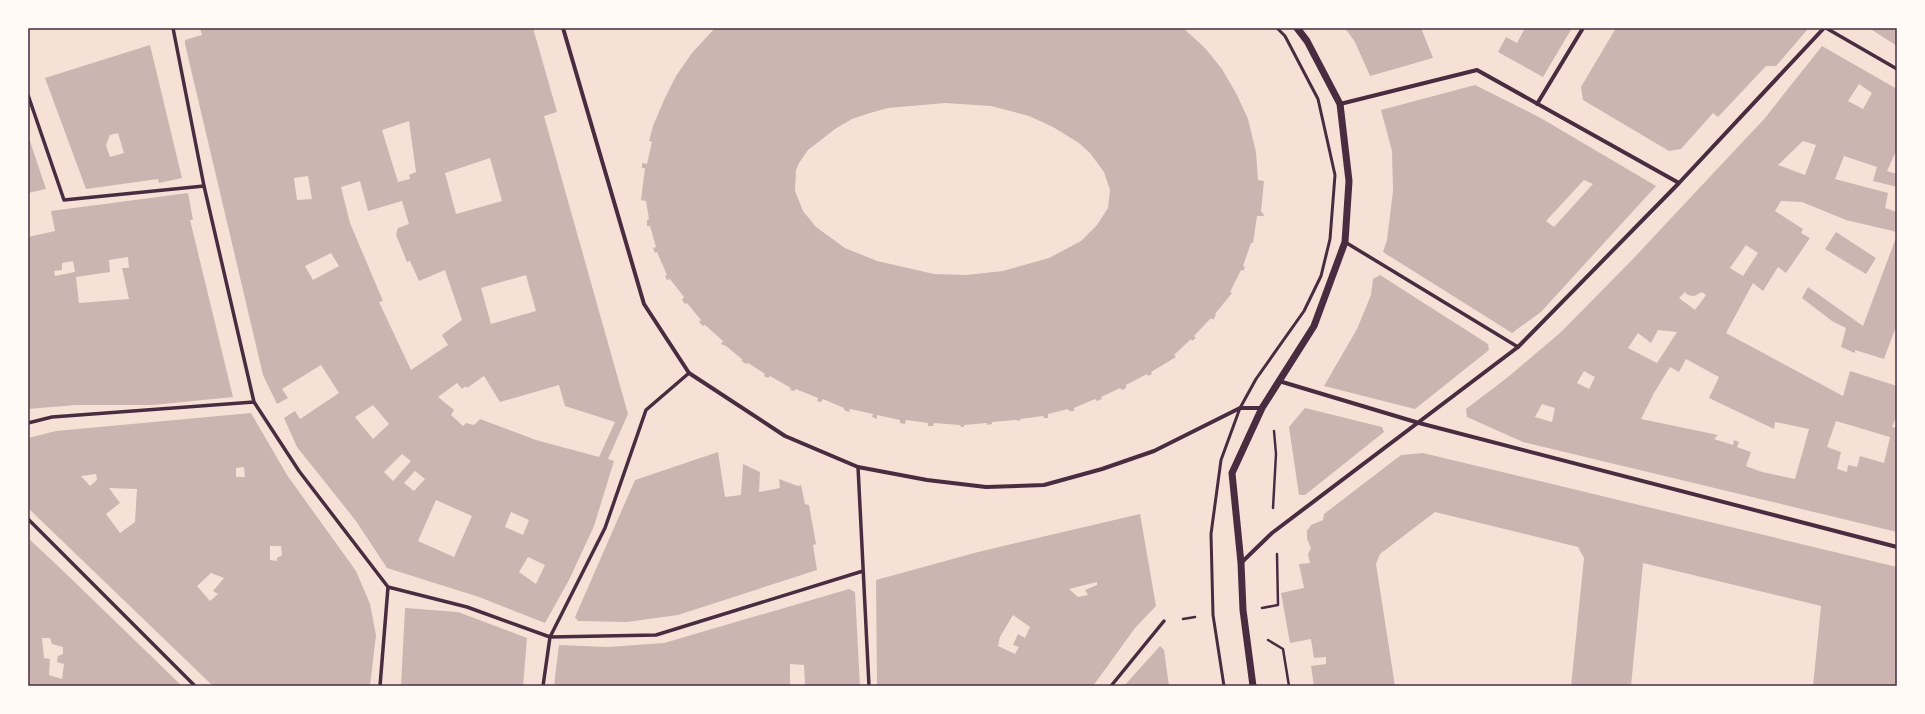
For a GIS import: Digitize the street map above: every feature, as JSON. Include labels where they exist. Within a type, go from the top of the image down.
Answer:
[{"type":"street","points":[[173,28],[204,186],[254,402],[299,471],[388,587],[467,607],[550,636],[656,635],[864,571]]},
{"type":"street","points":[[563,28],[644,304],[690,373],[785,436],[858,467],[927,480],[986,487],[1044,485],[1102,469],[1154,451],[1240,408],[1262,408]]},
{"type":"street","points":[[1253,686],[1245,626],[1241,564],[1232,473],[1262,408],[1314,326],[1345,242],[1349,181],[1340,104],[1307,40],[1297,28]]},
{"type":"street","points":[[1537,104],[1583,28]]},
{"type":"street","points":[[1241,564],[1272,533],[1518,347],[1679,184],[1825,28],[1897,69]]},
{"type":"street","points":[[1340,104],[1477,70],[1679,184]]},
{"type":"street","points":[[28,95],[64,200],[204,186]]},
{"type":"street","points":[[1345,242],[1518,347]]},
{"type":"street","points":[[543,686],[550,636],[605,528],[646,410],[690,373]]},
{"type":"street","points":[[1279,381],[1419,423],[1897,547]]},
{"type":"street","points":[[28,423],[52,417],[254,402]]},
{"type":"street","points":[[858,467],[869,686]]},
{"type":"street","points":[[28,519],[195,686]]},
{"type":"street","points":[[380,686],[388,587]]},
{"type":"street","points":[[1111,686],[1164,621]]},
{"type":"lane","points":[[1224,686],[1213,615],[1211,534],[1221,460],[1240,408],[1256,379],[1304,311],[1321,276],[1330,239],[1335,175],[1318,99],[1285,36],[1277,28]]},
{"type":"path","points":[[1274,426],[1276,454],[1272,533],[1277,549],[1278,605]]},
{"type":"path","points":[[1245,626],[1283,649],[1289,686]]},
{"type":"building","points":[[200,28],[533,28],[557,112],[544,116],[628,414],[608,459],[614,461],[594,526],[569,580],[545,623],[479,597],[387,568],[356,521],[297,447],[284,418],[295,411],[300,419],[339,393],[321,365],[282,389],[288,398],[277,404],[263,375],[185,44],[185,40],[202,35]],"holes":[[[409,121],[416,172],[409,175],[410,179],[398,182],[382,130]],[[490,158],[502,201],[456,214],[445,173]],[[308,176],[312,199],[297,200],[294,178]],[[360,181],[368,211],[402,201],[409,224],[398,228],[396,235],[407,262],[410,261],[419,281],[445,270],[462,320],[442,335],[448,345],[411,370],[379,302],[383,301],[350,223],[341,187]],[[331,253],[339,266],[313,280],[305,266]],[[526,275],[536,311],[491,324],[481,288]],[[484,376],[500,402],[559,385],[565,406],[615,422],[599,457],[536,440],[480,419],[474,425],[466,423],[463,426],[451,415],[454,410],[438,397],[457,383],[462,389],[466,386],[467,388]],[[373,405],[389,424],[373,439],[355,417]],[[402,454],[411,461],[393,481],[384,472]],[[415,471],[425,479],[414,491],[404,483]],[[436,500],[472,516],[454,557],[418,541]],[[511,512],[529,520],[523,535],[505,527]],[[528,557],[545,565],[536,584],[519,572]]]},
{"type":"building","points":[[715,28],[1183,28],[1205,48],[1222,69],[1237,95],[1248,119],[1256,152],[1258,180],[1264,181],[1261,212],[1264,216],[1257,216],[1253,243],[1251,243],[1243,266],[1245,267],[1243,271],[1241,270],[1230,292],[1232,293],[1215,314],[1216,315],[1213,320],[1211,318],[1194,336],[1196,338],[1192,341],[1191,339],[1174,355],[1176,357],[1151,372],[1152,374],[1148,376],[1147,374],[1126,385],[1126,388],[1122,390],[1120,388],[1101,397],[1102,399],[1097,401],[1095,399],[1074,408],[1074,411],[1069,411],[1068,409],[1048,414],[1048,418],[1044,418],[1043,416],[1020,419],[1020,421],[992,422],[992,424],[987,425],[987,423],[964,425],[964,427],[961,427],[960,425],[934,423],[933,426],[928,426],[928,423],[906,420],[905,424],[900,423],[900,420],[877,415],[877,419],[872,417],[873,414],[850,409],[849,412],[844,410],[844,408],[823,399],[821,402],[817,401],[818,398],[796,389],[794,391],[790,390],[791,388],[770,376],[768,378],[764,376],[765,374],[748,363],[746,364],[741,361],[743,360],[726,346],[721,344],[723,341],[705,325],[703,326],[699,322],[701,320],[687,303],[685,304],[682,300],[684,297],[670,279],[667,280],[665,276],[667,275],[657,252],[655,253],[653,248],[656,247],[650,226],[647,226],[647,220],[649,219],[646,201],[641,200],[645,168],[642,168],[642,163],[647,164],[652,142],[649,141],[653,126],[664,100],[676,76],[692,53]],"holes":[[[945,103],[991,106],[1029,116],[1053,127],[1079,143],[1090,153],[1104,172],[1110,190],[1108,208],[1097,225],[1081,241],[1049,258],[1003,271],[966,275],[934,274],[877,261],[845,248],[816,227],[803,211],[795,191],[796,170],[799,163],[808,150],[835,129],[852,119],[888,108]]]},
{"type":"building","points":[[1345,28],[1421,28],[1433,58],[1370,76],[1355,42]]},
{"type":"building","points":[[1525,28],[1572,28],[1543,77],[1498,52],[1506,37],[1517,43]]},
{"type":"building","points":[[1616,28],[1802,28],[1807,30],[1776,66],[1766,66],[1718,117],[1713,113],[1681,149],[1669,151],[1583,100],[1581,87]]},
{"type":"building","points":[[1869,28],[1897,28],[1897,46]]},
{"type":"building","points":[[150,45],[182,178],[159,183],[158,179],[86,189],[45,78]],"holes":[[[118,133],[124,153],[110,157],[106,145],[110,135]]]},
{"type":"building","points":[[1822,46],[1897,89],[1897,149],[1887,171],[1897,174],[1897,187],[1873,181],[1877,167],[1844,156],[1835,179],[1888,193],[1885,208],[1897,212],[1897,232],[1846,220],[1802,202],[1781,201],[1775,211],[1803,229],[1801,233],[1810,238],[1786,273],[1778,267],[1763,291],[1753,283],[1726,333],[1843,396],[1850,371],[1897,386],[1897,415],[1892,427],[1897,428],[1897,532],[1523,442],[1467,417],[1466,409],[1508,377],[1561,332],[1630,262],[1765,118]],"holes":[[[1859,84],[1872,93],[1863,109],[1848,101]],[[1803,141],[1816,145],[1805,175],[1778,165]],[[1746,245],[1758,253],[1743,276],[1730,268]],[[1685,292],[1688,295],[1694,296],[1702,292],[1706,295],[1695,310],[1679,298]],[[1658,330],[1677,332],[1657,363],[1628,348],[1638,333],[1651,343]],[[1686,359],[1719,377],[1709,398],[1774,429],[1775,422],[1809,429],[1795,479],[1762,472],[1746,466],[1751,452],[1737,447],[1739,442],[1734,440],[1733,445],[1714,439],[1718,435],[1641,419],[1654,393],[1670,367],[1679,372]],[[1584,371],[1595,377],[1589,389],[1577,383]],[[1542,404],[1555,408],[1552,422],[1535,417]],[[1836,421],[1890,437],[1884,463],[1860,456],[1857,467],[1848,465],[1847,472],[1837,469],[1841,452],[1827,447]]]},
{"type":"building","points":[[1475,85],[1539,117],[1656,186],[1541,312],[1512,333],[1383,252],[1387,240],[1393,191],[1392,151],[1381,110]],"holes":[[[1584,180],[1593,184],[1554,227],[1546,221]]]},
{"type":"building","points":[[28,135],[46,189],[28,193]]},
{"type":"building","points":[[188,193],[193,220],[190,220],[233,397],[153,405],[76,405],[28,409],[28,237],[55,231],[51,211]],"holes":[[[128,257],[129,268],[122,268],[129,299],[79,303],[76,277],[110,272],[109,260]],[[73,261],[75,272],[55,276],[54,271],[62,270],[62,263]]]},
{"type":"building","points":[[1836,232],[1876,258],[1866,274],[1825,249]]},
{"type":"building","points":[[1897,235],[1897,324],[1884,359],[1855,350],[1855,353],[1841,347],[1846,328],[1832,321],[1802,298],[1808,287],[1863,326]]},
{"type":"building","points":[[1380,275],[1488,344],[1489,350],[1415,409],[1324,386],[1357,329],[1371,295],[1373,279]]},
{"type":"building","points":[[1305,408],[1382,427],[1384,432],[1305,495],[1299,495],[1289,427]]},
{"type":"building","points":[[251,413],[287,475],[356,571],[370,604],[376,635],[370,686],[213,686],[28,508],[28,438],[56,431]],"holes":[[[244,467],[245,477],[236,477],[236,468]],[[96,474],[97,480],[90,486],[81,476]],[[109,488],[137,489],[135,522],[120,533],[106,514],[120,503]],[[270,546],[281,546],[282,555],[277,558],[277,561],[270,560]],[[211,573],[224,578],[213,591],[218,594],[210,601],[197,586]]]},
{"type":"building","points":[[718,452],[725,497],[741,495],[743,464],[760,472],[759,492],[780,488],[779,479],[798,486],[801,485],[805,504],[809,505],[816,544],[813,545],[817,570],[678,615],[627,622],[578,621],[575,617],[635,480]]},
{"type":"building","points":[[1423,453],[1897,567],[1897,686],[1813,686],[1821,606],[1643,563],[1631,686],[1571,686],[1584,558],[1578,547],[1435,512],[1380,554],[1376,564],[1395,686],[1314,686],[1311,666],[1326,664],[1326,657],[1314,658],[1311,639],[1290,643],[1281,593],[1304,588],[1299,564],[1310,563],[1308,554],[1311,548],[1307,539],[1307,531],[1311,525],[1323,520],[1324,514],[1401,455]]},
{"type":"building","points":[[1140,514],[1156,606],[1135,628],[1093,686],[877,686],[876,580],[978,552]],"holes":[[[1097,582],[1097,585],[1085,590],[1088,595],[1078,597],[1069,589]],[[1013,615],[1030,627],[1025,638],[1018,634],[1013,645],[1019,647],[1015,654],[998,646],[1000,637]]]},
{"type":"building","points":[[28,538],[182,686],[28,686]],"holes":[[[42,638],[50,638],[52,644],[63,647],[63,654],[58,656],[57,662],[64,664],[62,679],[49,675],[50,659],[44,658]]]},
{"type":"building","points":[[849,589],[855,592],[860,686],[805,686],[804,665],[790,664],[790,686],[554,686],[559,645],[608,647],[664,643]]},
{"type":"building","points":[[405,608],[458,612],[527,638],[523,686],[401,686]]},
{"type":"building","points":[[1160,646],[1164,650],[1169,686],[1124,686]]}]
